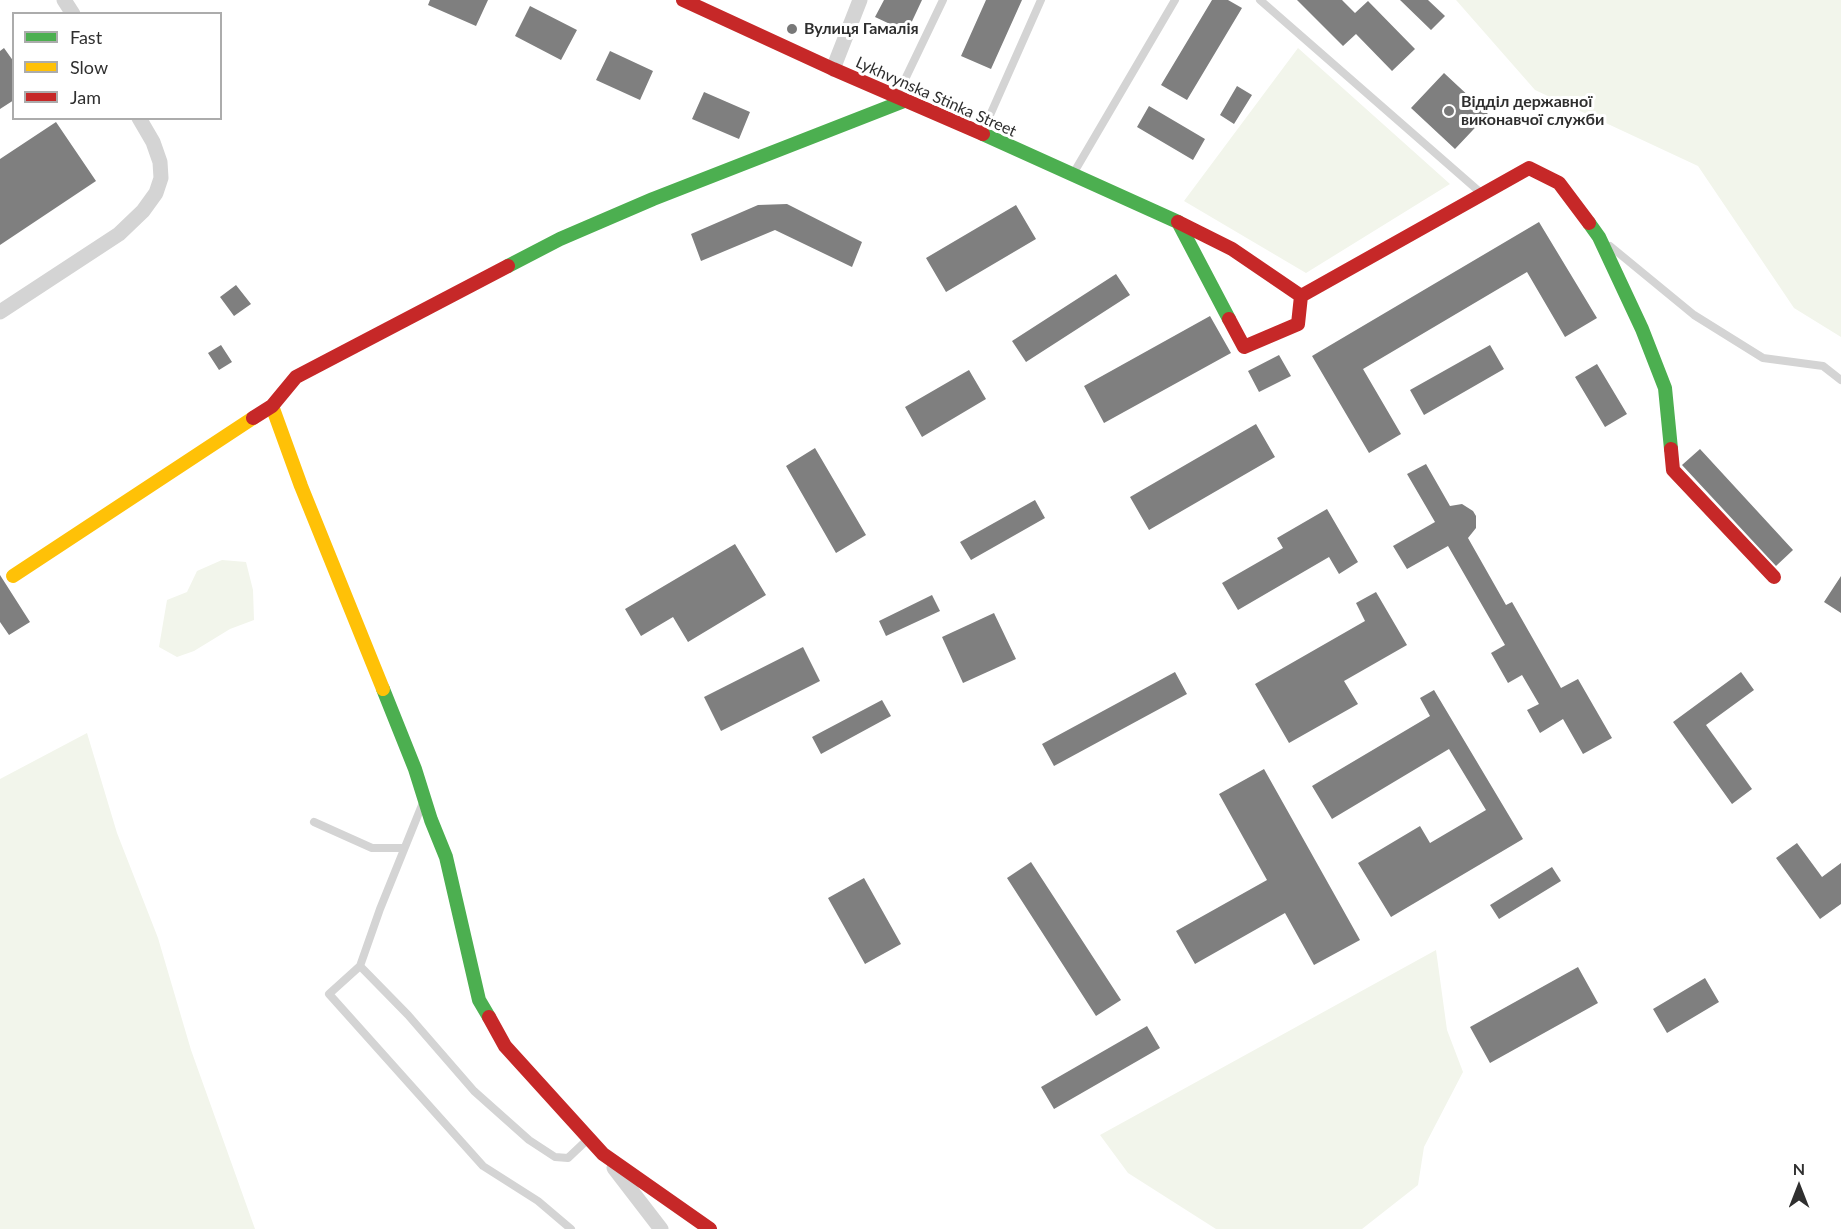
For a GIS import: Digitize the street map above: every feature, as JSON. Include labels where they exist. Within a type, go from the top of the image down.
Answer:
[{"type":"street","name":"Lykhvynska Stinka Street","points":[[683,0],[1178,222],[1232,249],[1301,297]]},
{"type":"street","points":[[833,69],[860,0]]},
{"type":"street","points":[[13,576],[272,406],[296,376],[560,240],[653,199],[900,99]]},
{"type":"street","points":[[0,312],[119,234],[143,211],[156,192],[161,178],[160,162],[153,142],[140,120]]},
{"type":"street","points":[[1178,222],[1244,347],[1298,324],[1301,297],[1529,168],[1559,183],[1599,237],[1642,329],[1665,388],[1672,470],[1774,577]]},
{"type":"street","points":[[272,406],[300,486],[415,769],[446,857],[479,1000],[505,1046],[603,1154],[661,1229]]},
{"type":"street","points":[[603,1154],[710,1229]]},
{"type":"lane","points":[[900,99],[943,0]]},
{"type":"lane","points":[[981,135],[1041,0]]},
{"type":"lane","points":[[1072,175],[1175,0]]},
{"type":"lane","points":[[1260,0],[1482,194]]},
{"type":"lane","points":[[1599,237],[1694,315],[1762,358],[1823,366],[1841,380]]},
{"type":"lane","points":[[424,799],[360,966],[329,994],[483,1166],[538,1202],[571,1229]]},
{"type":"lane","points":[[314,822],[372,848],[404,848]]},
{"type":"lane","points":[[360,966],[408,1015],[474,1091],[529,1140],[555,1157],[568,1158],[589,1138]]},
{"type":"shaded area","points":[[1456,0],[1841,0],[1841,337],[1794,308],[1698,166],[1535,90]]},
{"type":"shaded area","points":[[1298,48],[1450,184],[1306,273],[1184,201]]},
{"type":"shaded area","points":[[222,560],[246,562],[253,590],[254,620],[230,629],[194,651],[177,657],[159,647],[167,600],[187,592],[197,571]]},
{"type":"shaded area","points":[[87,733],[117,833],[158,938],[191,1050],[255,1229],[0,1229],[0,779]]},
{"type":"shaded area","points":[[1436,950],[1447,1030],[1463,1072],[1424,1147],[1418,1185],[1362,1229],[1216,1229],[1128,1173],[1100,1135]]},
{"type":"building","points":[[430,0],[488,0],[476,26],[428,5]]},
{"type":"building","points":[[884,0],[922,0],[907,32],[875,17]]},
{"type":"building","points":[[986,0],[1022,0],[991,69],[961,56]]},
{"type":"building","points":[[1212,0],[1228,0],[1242,8],[1187,100],[1161,85]]},
{"type":"building","points":[[1297,0],[1342,0],[1355,13],[1368,1],[1415,49],[1392,71],[1356,34],[1343,46]]},
{"type":"building","points":[[1400,0],[1428,0],[1445,16],[1431,30]]},
{"type":"building","points":[[530,6],[577,30],[561,60],[515,36]]},
{"type":"building","points":[[4,48],[12,59],[12,101],[0,109],[0,51]]},
{"type":"building","points":[[610,51],[653,71],[640,100],[596,80]]},
{"type":"building","name":"Відділ державної виконавчої служби","points":[[1444,73],[1488,114],[1455,149],[1411,108]]},
{"type":"building","points":[[1237,86],[1252,95],[1234,124],[1220,115]]},
{"type":"building","points":[[704,92],[750,112],[739,139],[692,119]]},
{"type":"building","points":[[1149,106],[1205,139],[1193,160],[1137,127]]},
{"type":"building","points":[[56,122],[96,181],[0,245],[0,159]]},
{"type":"building","points":[[787,204],[862,242],[852,267],[775,230],[701,261],[691,234],[758,205]]},
{"type":"building","points":[[1016,205],[1036,239],[946,292],[926,258]]},
{"type":"building","points":[[1539,222],[1597,318],[1565,337],[1527,272],[1363,369],[1401,434],[1369,453],[1312,356]]},
{"type":"building","points":[[1116,274],[1130,295],[1026,362],[1012,341]]},
{"type":"building","points":[[236,285],[251,304],[234,316],[220,297]]},
{"type":"building","points":[[1210,316],[1231,353],[1104,423],[1084,386]]},
{"type":"building","points":[[221,345],[232,362],[219,370],[208,353]]},
{"type":"building","points":[[1490,345],[1504,369],[1424,415],[1410,390]]},
{"type":"building","points":[[1279,355],[1291,376],[1259,392],[1248,371]]},
{"type":"building","points":[[1597,364],[1627,414],[1605,427],[1575,377]]},
{"type":"building","points":[[969,370],[986,399],[922,437],[905,407]]},
{"type":"building","points":[[1256,424],[1275,457],[1149,530],[1130,497]]},
{"type":"building","points":[[815,448],[866,535],[836,553],[786,466]]},
{"type":"building","points":[[1700,449],[1793,550],[1776,566],[1682,465]]},
{"type":"building","points":[[1426,464],[1450,506],[1462,504],[1473,511],[1476,516],[1476,528],[1468,538],[1506,605],[1512,602],[1561,688],[1578,679],[1612,738],[1583,754],[1563,719],[1540,733],[1527,710],[1539,704],[1522,675],[1508,683],[1491,653],[1505,645],[1448,546],[1407,569],[1393,546],[1435,522],[1407,474]]},
{"type":"building","points":[[1035,500],[1045,518],[971,560],[960,542]]},
{"type":"building","points":[[1327,509],[1358,562],[1339,574],[1329,557],[1238,610],[1222,583],[1283,548],[1277,538]]},
{"type":"building","points":[[735,544],[766,595],[688,642],[673,617],[641,636],[625,609]]},
{"type":"building","points":[[0,575],[30,622],[9,635],[0,622]]},
{"type":"building","points":[[1841,576],[1841,613],[1824,602]]},
{"type":"building","points":[[1376,592],[1407,645],[1344,681],[1358,704],[1289,743],[1255,684],[1365,621],[1356,603]]},
{"type":"building","points":[[932,595],[940,611],[886,636],[879,621]]},
{"type":"building","points":[[994,613],[1016,659],[963,683],[942,637]]},
{"type":"building","points":[[803,647],[820,681],[721,731],[704,697]]},
{"type":"building","points":[[1175,672],[1187,694],[1054,766],[1042,744]]},
{"type":"building","points":[[1741,672],[1754,690],[1706,725],[1752,789],[1732,804],[1673,722]]},
{"type":"building","points":[[1434,690],[1523,839],[1391,917],[1358,863],[1420,826],[1430,843],[1486,810],[1449,749],[1332,819],[1312,786],[1430,716],[1420,698]]},
{"type":"building","points":[[882,700],[891,716],[821,754],[812,737]]},
{"type":"building","points":[[1264,769],[1360,940],[1314,965],[1285,913],[1195,964],[1176,931],[1267,880],[1219,794]]},
{"type":"building","points":[[1797,843],[1822,877],[1841,863],[1841,904],[1820,919],[1776,858]]},
{"type":"building","points":[[1031,862],[1121,1000],[1096,1016],[1007,878]]},
{"type":"building","points":[[1552,867],[1561,881],[1499,919],[1490,905]]},
{"type":"building","points":[[864,878],[901,944],[865,964],[828,898]]},
{"type":"building","points":[[1578,967],[1598,1003],[1490,1063],[1470,1027]]},
{"type":"building","points":[[1705,978],[1719,1002],[1667,1033],[1653,1009]]},
{"type":"building","points":[[1147,1026],[1160,1048],[1054,1109],[1041,1087]]},
{"type":"traffic: fast","points":[[508,266],[560,239],[653,199],[904,101]]},
{"type":"traffic: fast","points":[[983,134],[1178,222],[1229,319]]},
{"type":"traffic: fast","points":[[1589,223],[1599,237],[1642,329],[1665,388],[1671,449]]},
{"type":"traffic: fast","points":[[383,689],[415,769],[431,820],[446,857],[479,1000],[489,1017]]},
{"type":"traffic: slow","points":[[272,406],[301,486],[383,689]]},
{"type":"traffic: slow","points":[[13,576],[253,418]]},
{"type":"traffic: jam","points":[[683,0],[833,69],[983,134]]},
{"type":"traffic: jam","points":[[1301,296],[1529,168],[1559,183],[1589,223]]},
{"type":"traffic: jam","points":[[1178,222],[1232,249],[1301,296],[1298,324],[1244,347],[1229,319]]},
{"type":"traffic: jam","points":[[253,418],[272,406],[296,377],[508,266]]},
{"type":"traffic: jam","points":[[1671,449],[1673,470],[1774,577]]},
{"type":"traffic: jam","points":[[489,1017],[505,1046],[603,1154],[710,1229]]},
{"type":"place","name":"Вулиця Гамалія","points":[[792,29]]},
{"type":"place","name":"Відділ державної виконавчої служби","points":[[1449,111]]}]
